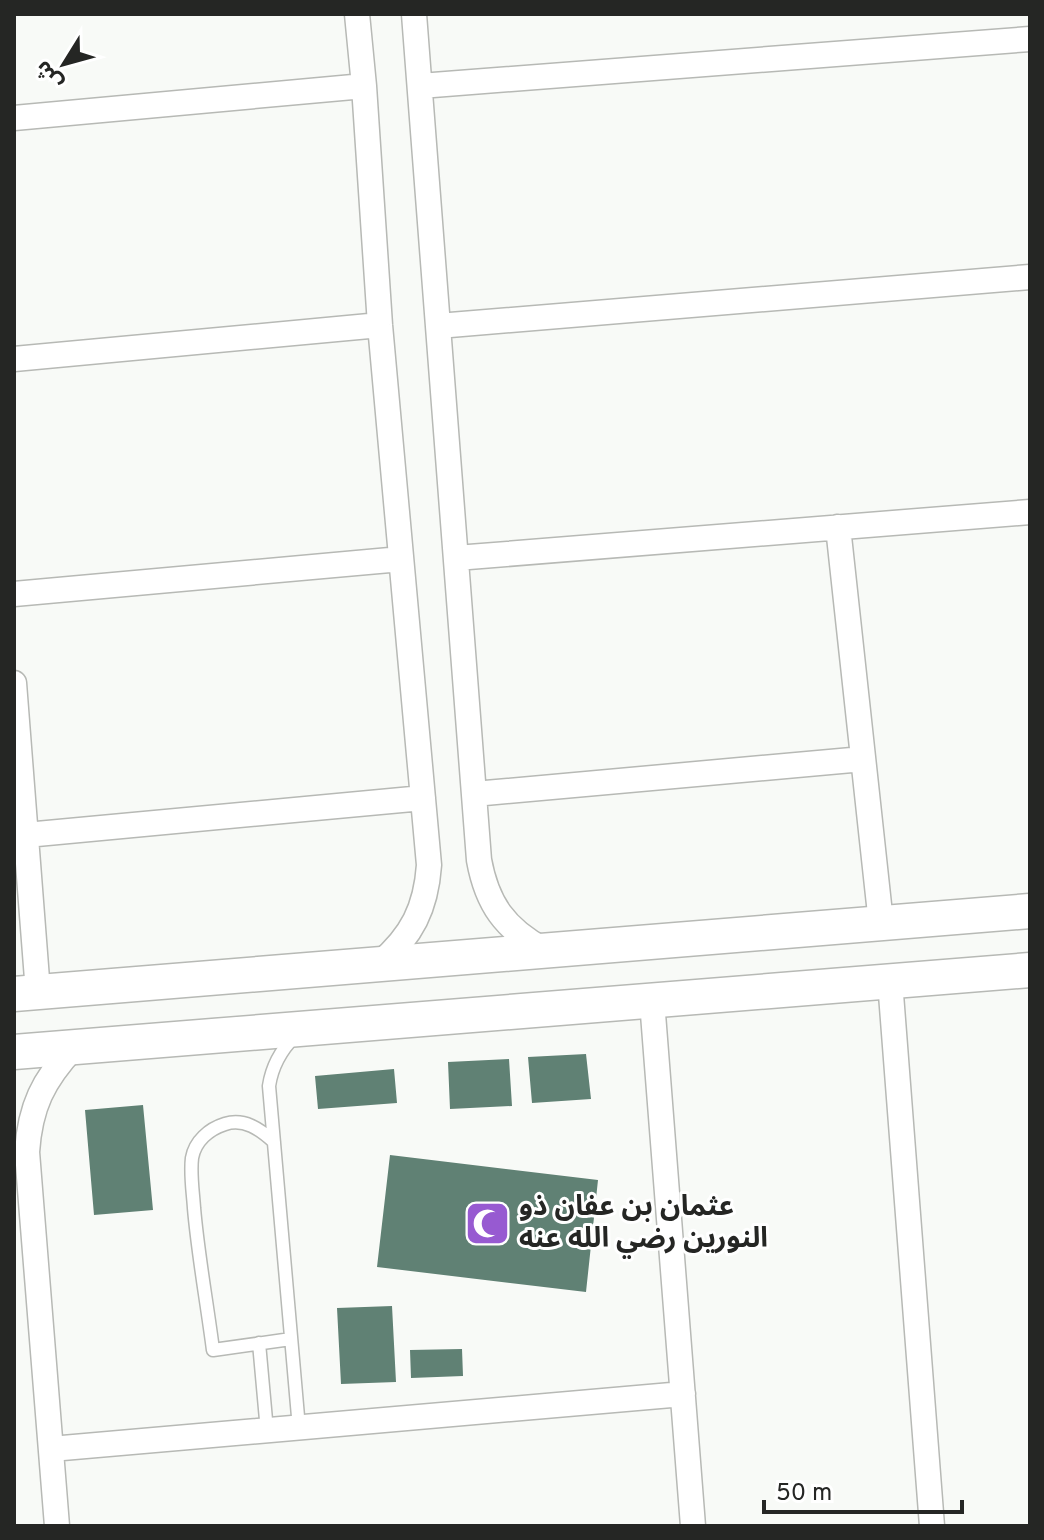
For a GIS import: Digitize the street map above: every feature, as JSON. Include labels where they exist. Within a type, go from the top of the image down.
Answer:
[{"type":"street","points":[[414,14],[479,860],[482,879],[499,914],[512,929],[544,950]]},
{"type":"street","points":[[361,20],[380,325],[429,865],[428,884],[416,921],[406,937],[379,964]]},
{"type":"street","points":[[420,86],[1030,39]]},
{"type":"street","points":[[14,118],[364,86]]},
{"type":"street","points":[[438,326],[1030,277]]},
{"type":"street","points":[[14,359],[380,325]]},
{"type":"street","points":[[456,558],[1030,512]]},
{"type":"street","points":[[838,527],[881,923]]},
{"type":"street","points":[[14,594],[401,559]]},
{"type":"street","points":[[14,683],[26,835],[26,993],[1030,911]]},
{"type":"street","points":[[474,794],[863,759]]},
{"type":"street","points":[[26,835],[423,798]]},
{"type":"street","points":[[14,1052],[1030,970]]},
{"type":"street","points":[[890,981],[932,1526]]},
{"type":"street","points":[[652,1001],[693,1526]]},
{"type":"street","points":[[57,1526],[27,1152],[35,1106],[58,1064],[74,1047]]},
{"type":"street","points":[[51,1449],[683,1394]]},
{"type":"lane","points":[[299,1428],[269,1086],[271,1073],[284,1048],[306,1028]]},
{"type":"lane","points":[[274,1142],[261,1130],[246,1123],[229,1122],[213,1128],[200,1140],[192,1155],[196,1229],[213,1350],[291,1339]]},
{"type":"lane","points":[[259,1343],[267,1431]]},
{"type":"building","points":[[586,1054],[591,1099],[532,1103],[528,1057]]},
{"type":"building","points":[[509,1059],[512,1106],[450,1109],[448,1062]]},
{"type":"building","points":[[394,1069],[397,1103],[318,1109],[315,1076]]},
{"type":"building","points":[[143,1105],[153,1210],[94,1215],[85,1110]]},
{"type":"building","name":"عثمان بن عفان ذو النورين رضي الله عنه","points":[[390,1155],[598,1180],[586,1292],[377,1267]]},
{"type":"building","points":[[392,1306],[396,1382],[341,1384],[337,1308]]},
{"type":"building","points":[[462,1349],[463,1376],[411,1378],[410,1350]]},
{"type":"place","name":"عثمان بن عفان ذو النورين رضي الله عنه","points":[[488,1224]]}]
